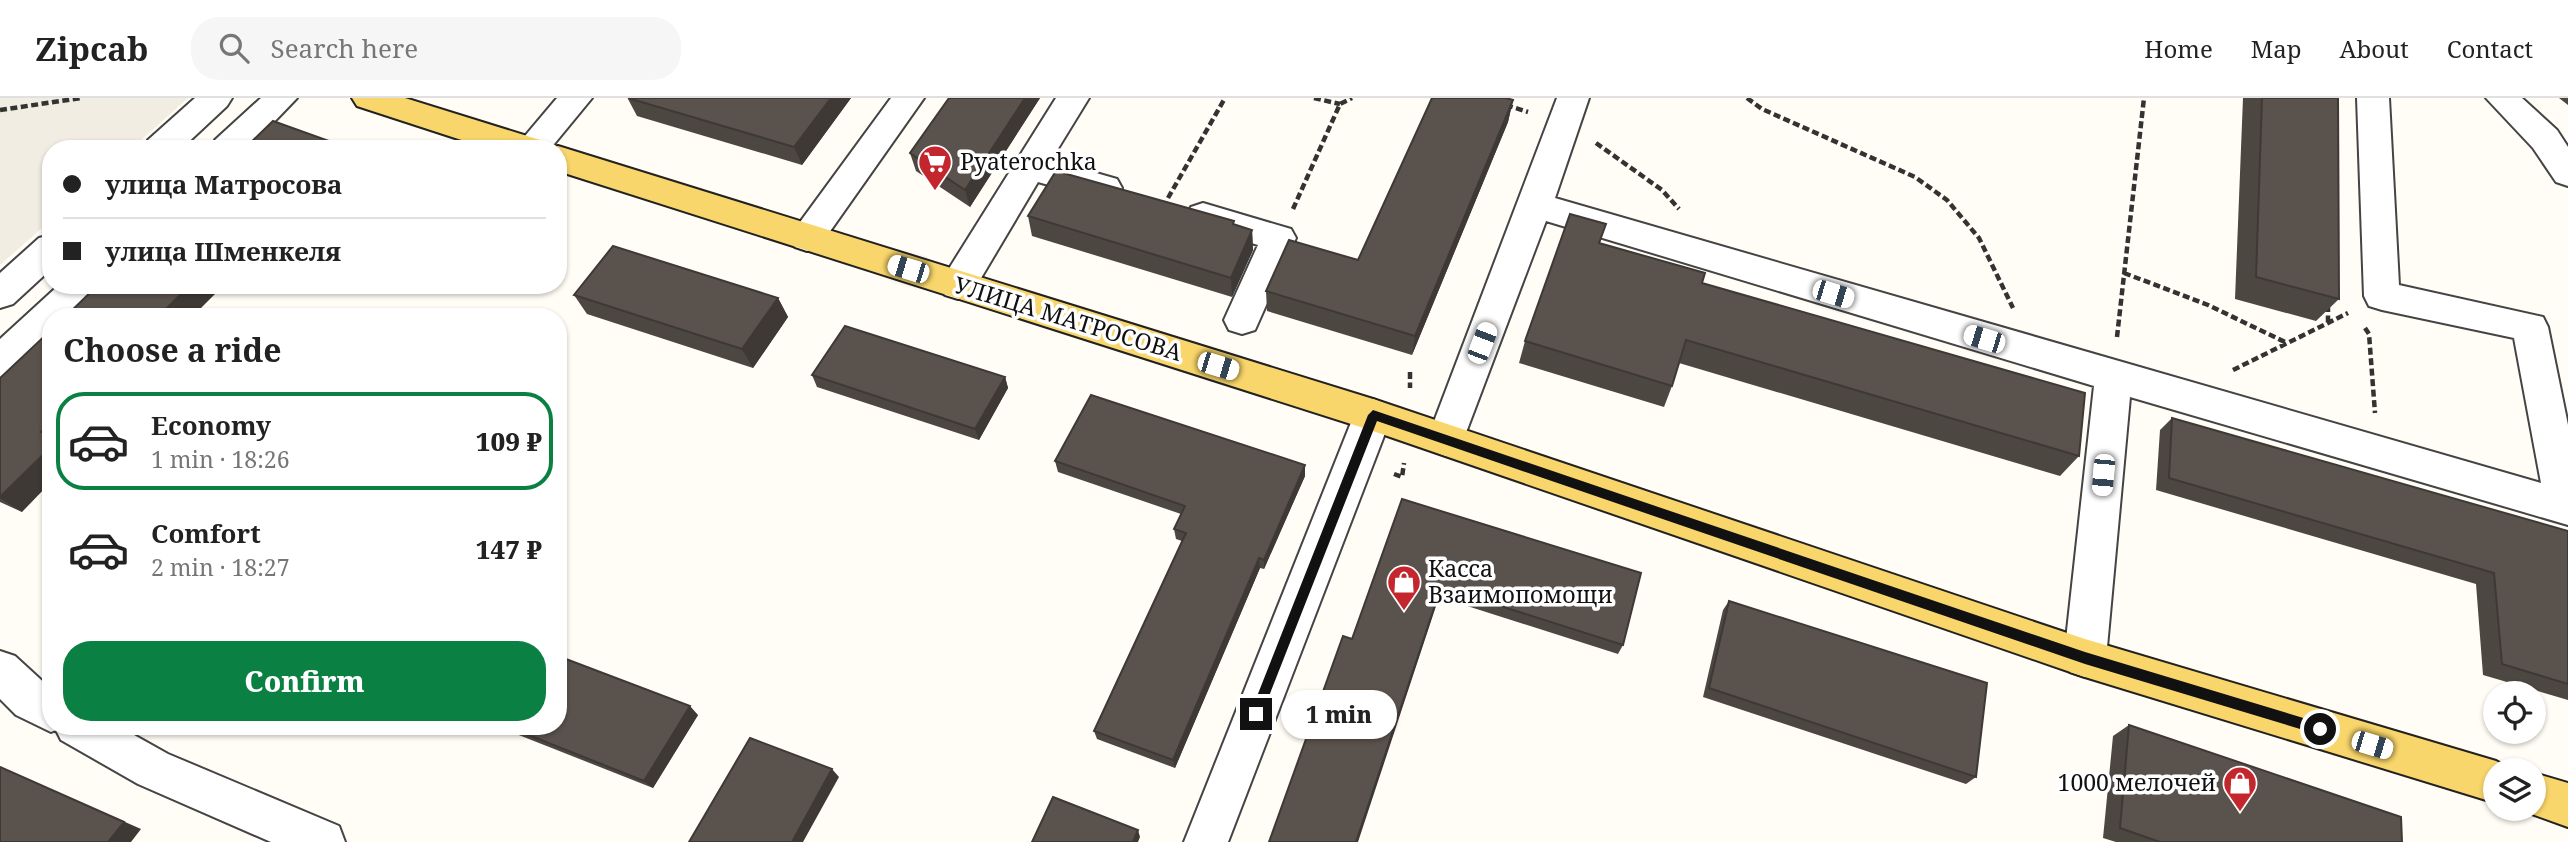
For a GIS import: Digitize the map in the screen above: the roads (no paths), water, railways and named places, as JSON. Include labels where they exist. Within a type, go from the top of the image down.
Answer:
[{"type":"main road","points":[[368,98],[501,140]]},
{"type":"main road","name":"УЛИЦА МАТРОСОВА","points":[[567,162],[1373,415],[2085,658],[2483,778]]},
{"type":"main road","points":[[2546,798],[2568,805]]},
{"type":"street","points":[[170,140],[216,98]]},
{"type":"street","points":[[237,140],[281,98]]},
{"type":"street","points":[[537,140],[576,98]]},
{"type":"street","points":[[807,238],[908,98]]},
{"type":"street","points":[[958,285],[1073,98]]},
{"type":"street","points":[[1535,205],[2566,508],[2530,327],[2382,296],[2373,98]]},
{"type":"street","points":[[2502,98],[2545,139],[2568,173]]},
{"type":"street","points":[[1447,440],[1569,111]]},
{"type":"street","points":[[1030,167],[1279,238],[1242,320]]},
{"type":"street","points":[[0,295],[42,256]]},
{"type":"street","points":[[58,308],[72,294]]},
{"type":"street","points":[[0,362],[42,323]]},
{"type":"street","points":[[2085,658],[2113,377]]},
{"type":"street","points":[[1206,842],[1373,415]]},
{"type":"street","points":[[0,670],[31,701],[42,707]]},
{"type":"street","points":[[92,735],[153,769],[323,842]]},
{"type":"place","name":"Pyaterochka","points":[[935,192]]},
{"type":"place","name":"Касса Взаимопомощи","points":[[1404,612]]},
{"type":"place","name":"1000 мелочей","points":[[2240,813]]}]
